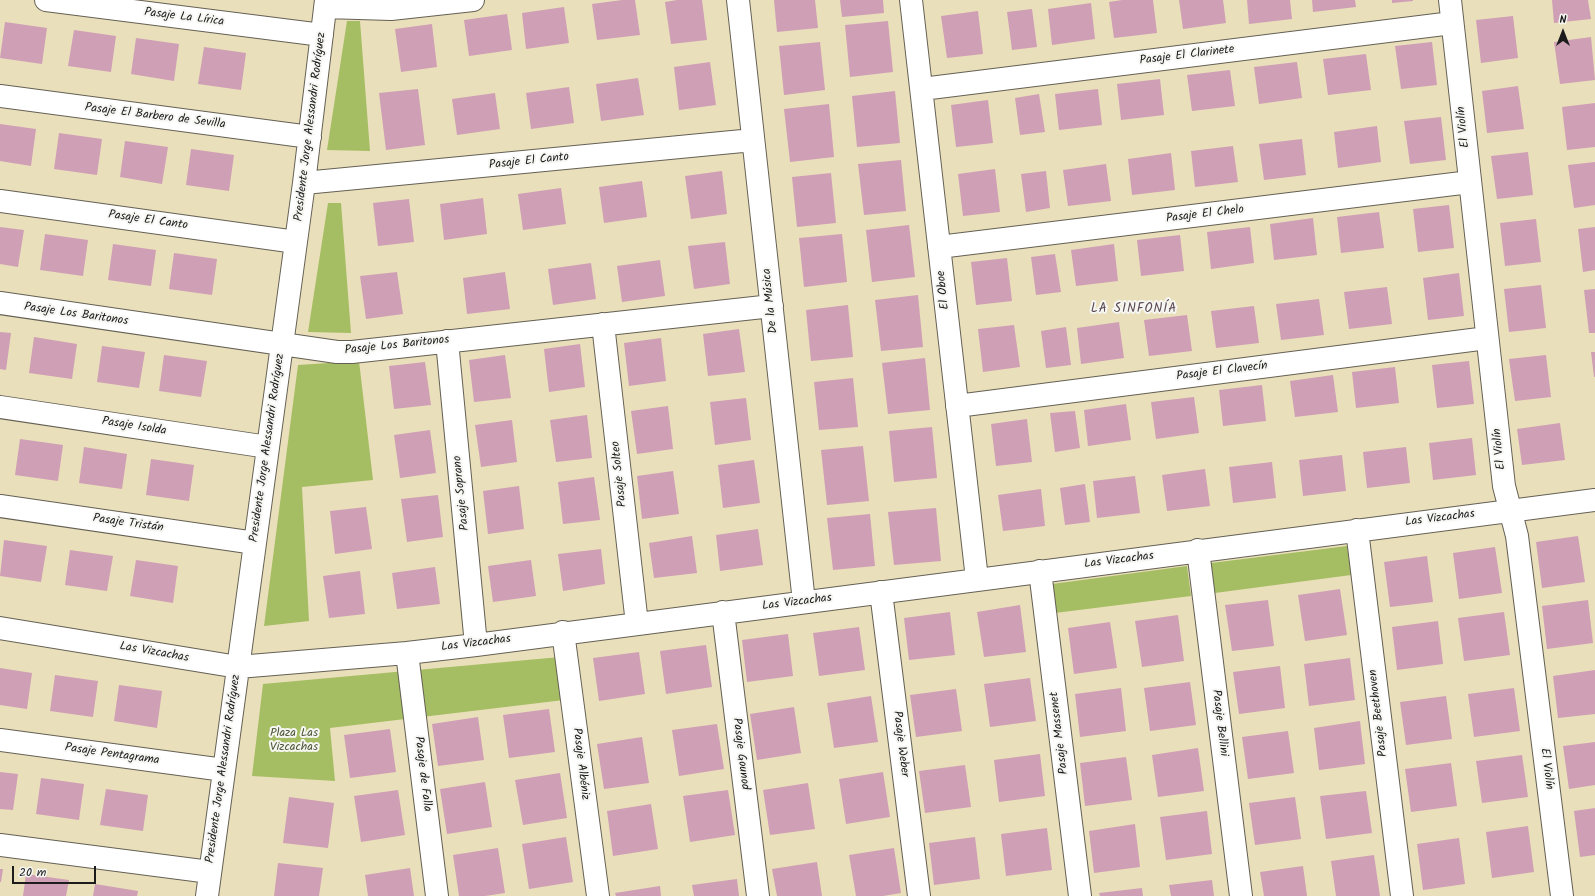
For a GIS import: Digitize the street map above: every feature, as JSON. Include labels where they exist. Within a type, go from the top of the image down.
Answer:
[{"type":"street","name":"Pasaje La Lírica","points":[[46,0],[322,35]]},
{"type":"street","points":[[326,4],[391,9],[473,0]]},
{"type":"street","name":"De la Música","points":[[738,0],[804,602]]},
{"type":"street","name":"El Oboe","points":[[911,0],[977,579]]},
{"type":"street","name":"El Violín","points":[[1450,0],[1504,486],[1517,536],[1562,896]]},
{"type":"street","name":"Presidente Jorge Alessandri Rodríguez","points":[[207,896],[304,183],[326,4]]},
{"type":"street","name":"Pasaje El Clarinete","points":[[922,89],[1452,22]]},
{"type":"street","name":"Pasaje El Barbero de Sevilla","points":[[0,96],[310,137]]},
{"type":"street","name":"Pasaje El Canto","points":[[304,183],[753,140]]},
{"type":"street","name":"Pasaje El Chelo","points":[[940,247],[1470,182]]},
{"type":"street","name":"Pasaje El Canto","points":[[0,200],[296,242]]},
{"type":"street","name":"Pasaje Los Baritonos","points":[[0,303],[337,352],[352,352],[772,306]]},
{"type":"street","name":"Pasaje Solteo","points":[[603,324],[637,624]]},
{"type":"street","name":"Pasaje El Clavecín","points":[[957,406],[1487,338]]},
{"type":"street","name":"Pasaje Soprano","points":[[447,341],[476,645]]},
{"type":"street","name":"Pasaje Isolda","points":[[0,407],[268,448]]},
{"type":"street","name":"Las Vizcachas","points":[[0,628],[238,667],[476,645],[563,632],[637,624],[1198,550],[1595,500]]},
{"type":"street","name":"Pasaje Tristán","points":[[0,506],[255,542]]},
{"type":"street","name":"Pasaje Beethoven","points":[[1357,530],[1402,896]]},
{"type":"street","name":"Pasaje Bellini","points":[[1198,550],[1241,896]]},
{"type":"street","name":"Pasaje Massenet","points":[[1040,571],[1080,896]]},
{"type":"street","name":"Pasaje Weber","points":[[881,592],[919,896]]},
{"type":"street","name":"Pasaje Gounod","points":[[723,612],[758,896]]},
{"type":"street","name":"Pasaje Albéniz","points":[[563,632],[598,896]]},
{"type":"street","name":"Pasaje de Falla","points":[[406,652],[437,896]]},
{"type":"street","name":"Pasaje Pentagrama","points":[[0,740],[224,770]]},
{"type":"street","points":[[0,845],[210,872]]},
{"type":"green space","points":[[347,21],[360,21],[370,151],[327,150]]},
{"type":"green space","points":[[328,203],[341,203],[351,333],[308,332]]},
{"type":"green space","points":[[359,361],[373,480],[302,487],[309,621],[264,626],[298,365]]},
{"type":"green space","points":[[1347,546],[1351,575],[1215,593],[1211,563]]},
{"type":"green space","points":[[1187,566],[1191,596],[1055,613],[1052,584]]},
{"type":"green space","name":"Plaza Las Vizcachas","points":[[560,657],[564,700],[330,728],[335,781],[252,776],[263,684]]},
{"type":"building","points":[[622,0],[635,0],[640,35],[597,40],[592,4]]},
{"type":"building","points":[[677,0],[702,0],[707,40],[671,44],[665,2]]},
{"type":"building","points":[[774,0],[815,0],[818,28],[777,32]]},
{"type":"building","points":[[840,0],[883,0],[884,13],[842,17]]},
{"type":"building","points":[[1122,0],[1153,0],[1157,33],[1114,38],[1109,2]]},
{"type":"building","points":[[1179,0],[1223,0],[1226,23],[1183,29]]},
{"type":"building","points":[[1247,0],[1290,0],[1292,19],[1249,24]]},
{"type":"building","points":[[1312,0],[1355,0],[1356,7],[1313,12]]},
{"type":"building","points":[[1392,0],[1413,0],[1413,1],[1392,3]]},
{"type":"building","points":[[1552,0],[1588,0],[1591,19],[1554,23]]},
{"type":"building","points":[[1091,3],[1095,39],[1052,45],[1048,9]]},
{"type":"building","points":[[564,7],[569,43],[526,49],[522,13]]},
{"type":"building","points":[[1032,9],[1037,47],[1012,50],[1007,12]]},
{"type":"building","points":[[978,11],[983,54],[947,58],[941,16]]},
{"type":"building","points":[[507,14],[512,50],[469,56],[464,20]]},
{"type":"building","points":[[1513,16],[1518,58],[1481,63],[1476,20]]},
{"type":"building","points":[[888,21],[893,72],[850,77],[845,25]]},
{"type":"building","points":[[5,22],[47,28],[42,64],[0,58]]},
{"type":"building","points":[[432,24],[437,67],[401,72],[395,29]]},
{"type":"building","points":[[74,30],[116,36],[111,72],[68,66]]},
{"type":"building","points":[[1591,37],[1595,80],[1560,84],[1554,42]]},
{"type":"building","points":[[136,38],[179,44],[174,81],[131,74]]},
{"type":"building","points":[[820,42],[825,90],[784,95],[779,46]]},
{"type":"building","points":[[1432,42],[1437,85],[1401,89],[1395,46]]},
{"type":"building","points":[[204,47],[246,53],[241,90],[198,84]]},
{"type":"building","points":[[1366,54],[1371,90],[1328,95],[1323,59]]},
{"type":"building","points":[[710,62],[716,105],[679,110],[674,67]]},
{"type":"building","points":[[1297,62],[1302,98],[1259,104],[1254,67]]},
{"type":"building","points":[[1230,70],[1235,106],[1192,111],[1187,75]]},
{"type":"building","points":[[638,78],[644,115],[601,121],[596,84]]},
{"type":"building","points":[[1160,79],[1164,115],[1121,120],[1117,84]]},
{"type":"building","points":[[1518,86],[1524,129],[1487,133],[1482,91]]},
{"type":"building","points":[[569,87],[574,123],[531,129],[526,93]]},
{"type":"building","points":[[418,89],[425,145],[386,150],[379,93]]},
{"type":"building","points":[[1098,89],[1102,125],[1059,130],[1055,94]]},
{"type":"building","points":[[895,91],[900,143],[857,147],[852,96]]},
{"type":"building","points":[[495,93],[500,129],[457,135],[452,99]]},
{"type":"building","points":[[1039,94],[1045,132],[1020,135],[1015,98]]},
{"type":"building","points":[[988,100],[993,143],[956,147],[951,105]]},
{"type":"building","points":[[1595,103],[1595,147],[1567,150],[1562,107]]},
{"type":"building","points":[[829,104],[834,157],[790,162],[784,109]]},
{"type":"building","points":[[1441,117],[1446,160],[1410,164],[1404,121]]},
{"type":"building","points":[[0,124],[36,129],[31,166],[0,161]]},
{"type":"building","points":[[1377,126],[1381,162],[1338,168],[1334,132]]},
{"type":"building","points":[[59,133],[102,139],[97,175],[54,169]]},
{"type":"building","points":[[1302,139],[1306,175],[1264,180],[1259,144]]},
{"type":"building","points":[[125,141],[168,147],[162,184],[120,177]]},
{"type":"building","points":[[1233,146],[1238,182],[1195,187],[1191,151]]},
{"type":"building","points":[[191,149],[234,155],[229,191],[186,185]]},
{"type":"building","points":[[1528,152],[1533,195],[1497,199],[1491,156]]},
{"type":"building","points":[[1171,153],[1175,190],[1132,195],[1128,159]]},
{"type":"building","points":[[901,160],[906,211],[864,215],[858,164]]},
{"type":"building","points":[[1595,162],[1595,205],[1574,208],[1568,165]]},
{"type":"building","points":[[1106,164],[1111,201],[1068,206],[1063,170]]},
{"type":"building","points":[[995,169],[1000,212],[963,216],[958,174]]},
{"type":"building","points":[[722,171],[727,214],[691,219],[685,176]]},
{"type":"building","points":[[1046,171],[1050,208],[1026,212],[1021,174]]},
{"type":"building","points":[[831,173],[836,223],[797,227],[792,177]]},
{"type":"building","points":[[642,181],[647,217],[604,223],[599,187]]},
{"type":"building","points":[[561,188],[566,224],[523,230],[518,194]]},
{"type":"building","points":[[483,198],[487,234],[444,240],[440,204]]},
{"type":"building","points":[[409,199],[414,242],[378,246],[373,203]]},
{"type":"building","points":[[1449,205],[1454,248],[1418,252],[1413,209]]},
{"type":"building","points":[[1379,212],[1384,248],[1341,253],[1337,217]]},
{"type":"building","points":[[1313,218],[1317,255],[1274,260],[1270,224]]},
{"type":"building","points":[[1536,219],[1541,262],[1505,266],[1500,223]]},
{"type":"building","points":[[909,225],[915,277],[872,282],[866,230]]},
{"type":"building","points":[[0,227],[24,230],[18,267],[0,264]]},
{"type":"building","points":[[1250,227],[1254,263],[1211,269],[1207,232]]},
{"type":"building","points":[[1595,227],[1595,270],[1583,272],[1578,229]]},
{"type":"building","points":[[45,234],[88,240],[83,276],[40,270]]},
{"type":"building","points":[[842,234],[847,282],[804,287],[799,238]]},
{"type":"building","points":[[1180,235],[1184,271],[1141,276],[1137,240]]},
{"type":"building","points":[[725,242],[730,284],[694,289],[688,246]]},
{"type":"building","points":[[113,244],[156,250],[151,286],[108,280]]},
{"type":"building","points":[[1114,244],[1118,281],[1076,286],[1071,250]]},
{"type":"building","points":[[174,253],[217,259],[212,295],[169,289]]},
{"type":"building","points":[[1055,254],[1061,292],[1036,295],[1031,257]]},
{"type":"building","points":[[1007,258],[1012,301],[976,305],[971,262]]},
{"type":"building","points":[[660,260],[665,296],[622,302],[617,266]]},
{"type":"building","points":[[591,263],[596,299],[553,305],[548,269]]},
{"type":"building","points":[[397,272],[403,314],[366,319],[360,276]]},
{"type":"building","points":[[505,272],[510,309],[467,314],[463,278]]},
{"type":"building","points":[[1459,273],[1464,316],[1428,320],[1423,278]]},
{"type":"building","points":[[1541,285],[1546,328],[1509,332],[1504,289]]},
{"type":"building","points":[[1387,287],[1392,324],[1349,329],[1344,292]]},
{"type":"building","points":[[1595,289],[1595,333],[1589,333],[1584,290]]},
{"type":"building","points":[[918,295],[923,347],[881,351],[875,300]]},
{"type":"building","points":[[1319,299],[1324,335],[1281,340],[1276,304]]},
{"type":"building","points":[[848,305],[853,357],[811,361],[806,310]]},
{"type":"building","points":[[1254,306],[1259,343],[1216,348],[1211,311]]},
{"type":"building","points":[[1187,315],[1192,351],[1149,356],[1144,320]]},
{"type":"building","points":[[1119,322],[1124,358],[1081,364],[1077,328]]},
{"type":"building","points":[[1014,325],[1020,367],[983,372],[978,329]]},
{"type":"building","points":[[1066,327],[1071,365],[1046,368],[1041,331]]},
{"type":"building","points":[[739,329],[745,372],[708,376],[703,334]]},
{"type":"building","points":[[0,332],[11,333],[6,370],[0,369]]},
{"type":"building","points":[[34,337],[77,344],[72,379],[29,373]]},
{"type":"building","points":[[661,338],[666,381],[629,386],[624,343]]},
{"type":"building","points":[[580,344],[585,387],[549,392],[544,349]]},
{"type":"building","points":[[102,346],[145,352],[139,388],[97,382]]},
{"type":"building","points":[[1591,352],[1595,352],[1595,377],[1594,377]]},
{"type":"building","points":[[164,355],[207,361],[201,397],[159,391]]},
{"type":"building","points":[[505,355],[511,398],[474,402],[469,360]]},
{"type":"building","points":[[1546,355],[1551,397],[1515,401],[1509,359]]},
{"type":"building","points":[[925,358],[930,410],[888,414],[882,363]]},
{"type":"building","points":[[1469,361],[1474,404],[1437,408],[1432,365]]},
{"type":"building","points":[[425,362],[431,405],[394,409],[389,366]]},
{"type":"building","points":[[1395,367],[1399,403],[1356,408],[1352,372]]},
{"type":"building","points":[[1333,375],[1338,412],[1295,417],[1290,381]]},
{"type":"building","points":[[853,378],[858,427],[819,430],[814,382]]},
{"type":"building","points":[[1262,385],[1266,421],[1223,426],[1219,390]]},
{"type":"building","points":[[1194,397],[1199,433],[1156,439],[1151,402]]},
{"type":"building","points":[[746,398],[751,440],[715,445],[710,402]]},
{"type":"building","points":[[1126,404],[1131,440],[1088,446],[1084,410]]},
{"type":"building","points":[[668,406],[673,449],[637,454],[631,411]]},
{"type":"building","points":[[1075,411],[1080,448],[1055,452],[1050,413]]},
{"type":"building","points":[[587,415],[592,458],[556,462],[550,420]]},
{"type":"building","points":[[1027,419],[1032,462],[996,466],[991,424]]},
{"type":"building","points":[[512,420],[517,462],[481,467],[475,425]]},
{"type":"building","points":[[1560,423],[1565,460],[1522,465],[1517,429]]},
{"type":"building","points":[[932,427],[937,478],[894,482],[889,431]]},
{"type":"building","points":[[430,430],[436,473],[400,478],[394,435]]},
{"type":"building","points":[[1472,438],[1476,475],[1433,480],[1429,443]]},
{"type":"building","points":[[20,439],[63,445],[58,481],[15,475]]},
{"type":"building","points":[[863,446],[869,501],[827,505],[821,450]]},
{"type":"building","points":[[84,447],[127,454],[122,489],[79,483]]},
{"type":"building","points":[[1406,447],[1410,483],[1367,488],[1363,452]]},
{"type":"building","points":[[1342,455],[1346,491],[1303,496],[1299,460]]},
{"type":"building","points":[[151,459],[194,465],[189,501],[146,495]]},
{"type":"building","points":[[754,460],[760,503],[723,508],[718,465]]},
{"type":"building","points":[[1272,462],[1276,498],[1233,503],[1229,467]]},
{"type":"building","points":[[1205,469],[1210,506],[1167,511],[1162,475]]},
{"type":"building","points":[[673,471],[679,514],[642,519],[637,476]]},
{"type":"building","points":[[1135,476],[1140,513],[1097,518],[1093,481]]},
{"type":"building","points":[[594,477],[600,520],[563,524],[558,482]]},
{"type":"building","points":[[1085,484],[1090,522],[1065,525],[1060,488]]},
{"type":"building","points":[[519,486],[524,529],[488,534],[483,491]]},
{"type":"building","points":[[1041,489],[1045,526],[1003,531],[998,495]]},
{"type":"building","points":[[438,495],[443,537],[407,542],[401,499]]},
{"type":"building","points":[[366,507],[372,549],[335,554],[330,511]]},
{"type":"building","points":[[936,508],[941,561],[894,565],[888,512]]},
{"type":"building","points":[[870,514],[875,566],[833,570],[827,518]]},
{"type":"building","points":[[758,529],[763,565],[720,571],[716,535]]},
{"type":"building","points":[[692,536],[697,573],[654,578],[649,543]]},
{"type":"building","points":[[1578,536],[1585,582],[1542,588],[1536,542]]},
{"type":"building","points":[[4,540],[47,546],[41,582],[0,576]]},
{"type":"building","points":[[1495,547],[1502,593],[1459,599],[1453,553]]},
{"type":"building","points":[[601,549],[605,584],[563,591],[558,554]]},
{"type":"building","points":[[70,550],[113,556],[107,591],[65,585]]},
{"type":"building","points":[[1427,556],[1433,602],[1390,607],[1384,562]]},
{"type":"building","points":[[136,560],[178,566],[173,603],[130,596]]},
{"type":"building","points":[[531,560],[536,596],[493,602],[488,566]]},
{"type":"building","points":[[435,567],[440,604],[397,609],[392,573]]},
{"type":"building","points":[[360,571],[365,614],[329,618],[323,576]]},
{"type":"building","points":[[1340,589],[1347,635],[1305,641],[1298,595]]},
{"type":"building","points":[[1268,600],[1274,646],[1232,651],[1225,605]]},
{"type":"building","points":[[1588,600],[1593,643],[1547,649],[1542,606]]},
{"type":"building","points":[[1020,605],[1026,652],[984,657],[977,612]]},
{"type":"building","points":[[950,612],[955,655],[909,660],[904,618]]},
{"type":"building","points":[[1504,612],[1510,655],[1464,661],[1458,618]]},
{"type":"building","points":[[1178,615],[1184,661],[1142,667],[1135,621]]},
{"type":"building","points":[[1438,621],[1443,664],[1397,670],[1392,627]]},
{"type":"building","points":[[1110,622],[1117,668],[1074,674],[1068,628]]},
{"type":"building","points":[[859,627],[865,670],[819,676],[813,633]]},
{"type":"building","points":[[788,634],[793,676],[747,682],[742,640]]},
{"type":"building","points":[[706,645],[712,687],[666,694],[660,651]]},
{"type":"building","points":[[639,652],[645,694],[599,701],[593,658]]},
{"type":"building","points":[[1350,658],[1355,700],[1309,706],[1304,664]]},
{"type":"building","points":[[1280,666],[1285,708],[1239,714],[1233,672]]},
{"type":"building","points":[[0,668],[32,673],[27,709],[0,705]]},
{"type":"building","points":[[1595,670],[1595,714],[1558,718],[1553,676]]},
{"type":"building","points":[[55,675],[98,681],[93,717],[50,711]]},
{"type":"building","points":[[1030,678],[1036,721],[990,727],[984,684]]},
{"type":"building","points":[[1190,682],[1196,725],[1150,731],[1144,688]]},
{"type":"building","points":[[119,685],[162,691],[157,728],[114,721]]},
{"type":"building","points":[[1121,688],[1126,731],[1080,737],[1075,694]]},
{"type":"building","points":[[1514,688],[1520,731],[1474,737],[1468,694]]},
{"type":"building","points":[[956,689],[962,731],[916,737],[910,695]]},
{"type":"building","points":[[871,696],[878,742],[834,748],[827,703]]},
{"type":"building","points":[[1446,696],[1452,739],[1406,745],[1400,702]]},
{"type":"building","points":[[794,707],[801,753],[757,760],[750,714]]},
{"type":"building","points":[[549,709],[555,752],[509,758],[503,715]]},
{"type":"building","points":[[478,717],[484,760],[438,766],[432,724]]},
{"type":"building","points":[[1360,721],[1365,764],[1319,770],[1314,728]]},
{"type":"building","points":[[717,724],[724,769],[679,776],[672,730]]},
{"type":"building","points":[[390,729],[396,772],[350,778],[344,735]]},
{"type":"building","points":[[1288,731],[1294,773],[1248,779],[1242,737]]},
{"type":"building","points":[[642,737],[649,783],[604,789],[597,744]]},
{"type":"building","points":[[1595,742],[1595,785],[1569,789],[1563,746]]},
{"type":"building","points":[[1198,748],[1204,791],[1158,797],[1152,755]]},
{"type":"building","points":[[1040,754],[1045,796],[999,802],[994,760]]},
{"type":"building","points":[[1522,755],[1528,797],[1482,803],[1476,761]]},
{"type":"building","points":[[1126,757],[1132,800],[1085,806],[1080,763]]},
{"type":"building","points":[[1451,763],[1457,806],[1411,812],[1405,769]]},
{"type":"building","points":[[965,765],[971,807],[925,813],[919,771]]},
{"type":"building","points":[[0,772],[18,774],[13,810],[0,809]]},
{"type":"building","points":[[883,772],[890,817],[846,824],[839,779]]},
{"type":"building","points":[[560,773],[567,818],[523,825],[515,780]]},
{"type":"building","points":[[41,778],[84,784],[79,820],[36,814]]},
{"type":"building","points":[[485,782],[492,827],[447,834],[440,789]]},
{"type":"building","points":[[808,783],[815,829],[770,835],[763,790]]},
{"type":"building","points":[[106,789],[148,795],[143,831],[100,825]]},
{"type":"building","points":[[398,790],[405,835],[361,842],[354,796]]},
{"type":"building","points":[[728,790],[735,835],[690,842],[683,796]]},
{"type":"building","points":[[1366,791],[1372,833],[1326,839],[1320,796]]},
{"type":"building","points":[[289,797],[334,803],[328,848],[283,843]]},
{"type":"building","points":[[1295,797],[1301,839],[1255,845],[1249,803]]},
{"type":"building","points":[[651,804],[658,849],[613,856],[607,811]]},
{"type":"building","points":[[1595,808],[1595,855],[1580,857],[1574,811]]},
{"type":"building","points":[[1207,811],[1212,854],[1166,860],[1160,817]]},
{"type":"building","points":[[1135,824],[1140,867],[1094,873],[1089,831]]},
{"type":"building","points":[[1528,826],[1534,872],[1492,878],[1486,832]]},
{"type":"building","points":[[1047,828],[1052,870],[1006,876],[1001,834]]},
{"type":"building","points":[[566,837],[573,882],[529,889],[522,844]]},
{"type":"building","points":[[975,837],[980,879],[934,885],[929,843]]},
{"type":"building","points":[[1459,838],[1465,884],[1423,890],[1417,844]]},
{"type":"building","points":[[498,848],[505,893],[485,896],[459,896],[453,855]]},
{"type":"building","points":[[894,848],[901,893],[883,896],[856,896],[849,855]]},
{"type":"building","points":[[1374,855],[1380,896],[1336,896],[1331,861]]},
{"type":"building","points":[[817,862],[822,896],[777,896],[772,869]]},
{"type":"building","points":[[278,863],[323,868],[319,896],[274,896]]},
{"type":"building","points":[[1303,866],[1307,896],[1264,896],[1260,872]]},
{"type":"building","points":[[410,868],[414,896],[368,896],[365,875]]},
{"type":"building","points":[[0,869],[3,869],[1,882],[0,882]]},
{"type":"building","points":[[26,874],[69,880],[66,896],[23,896]]},
{"type":"building","points":[[737,879],[739,896],[694,896],[692,885]]},
{"type":"building","points":[[1212,880],[1214,896],[1171,896],[1169,885]]},
{"type":"building","points":[[95,884],[138,891],[137,896],[93,896]]},
{"type":"building","points":[[660,886],[661,896],[616,896],[615,893]]},
{"type":"building","points":[[1142,888],[1143,896],[1100,896],[1099,893]]},
{"type":"district","name":"LA SINFONÍA","points":[[1134,310]]}]
